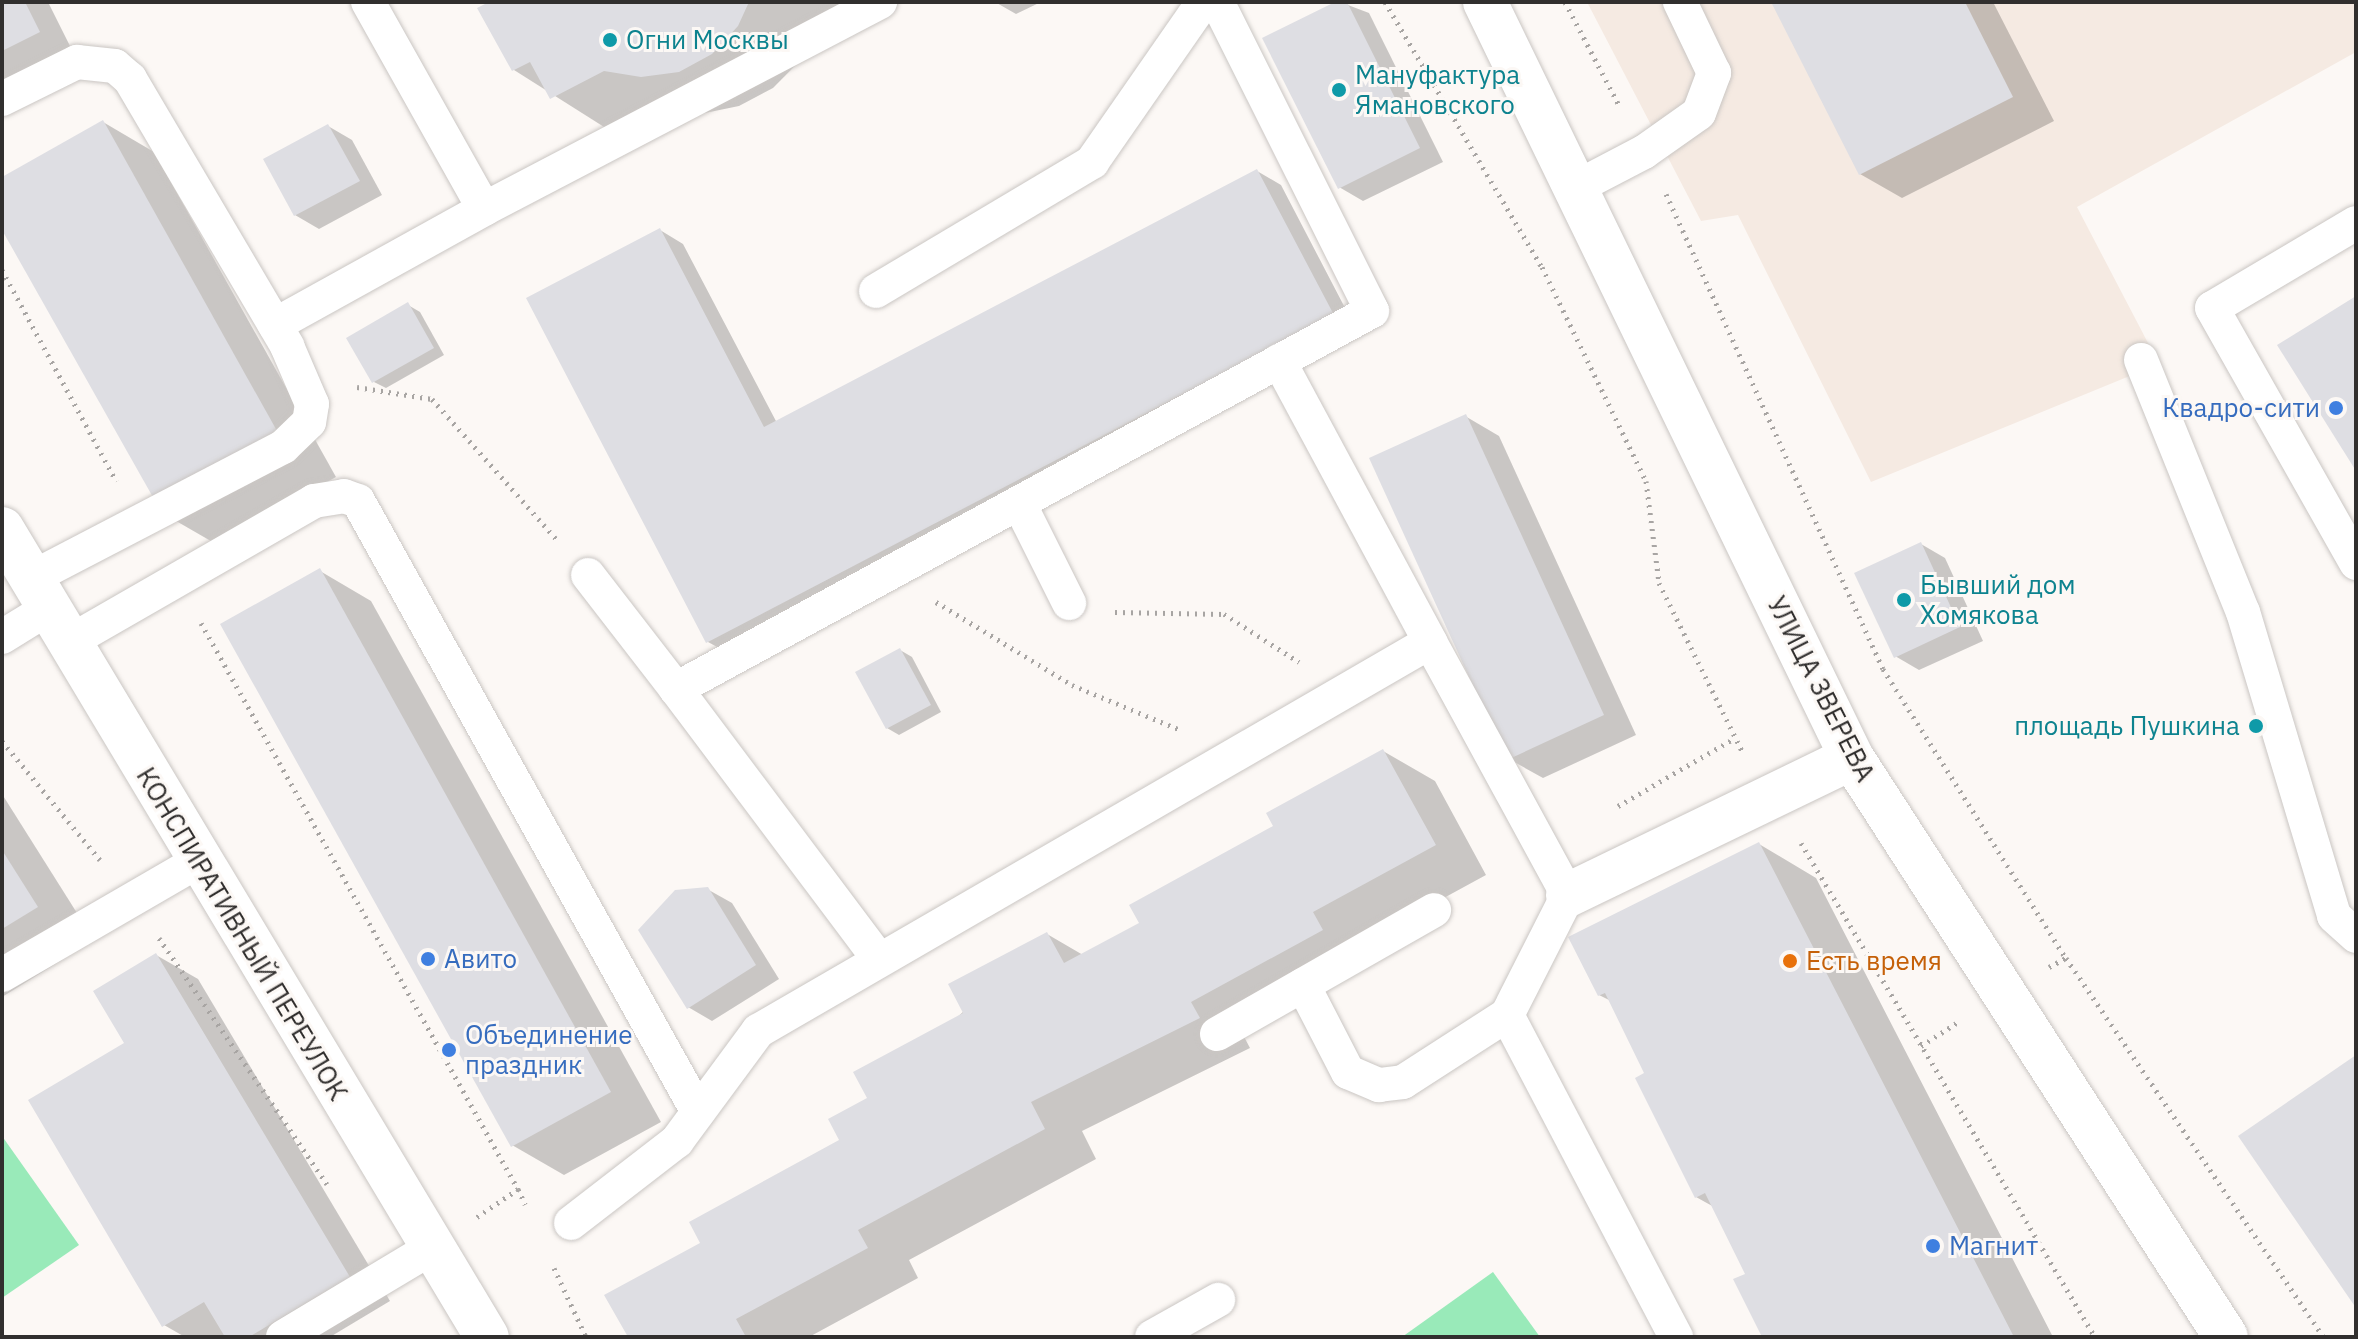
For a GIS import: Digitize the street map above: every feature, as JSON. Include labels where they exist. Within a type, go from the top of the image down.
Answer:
[{"type":"street","name":"УЛИЦА ЗВЕРЕВА","points":[[1485,2],[1852,758],[2226,1337]]},
{"type":"street","name":"КОНСПИРАТИВНЫЙ ПЕРЕУЛОК","points":[[2,529],[430,1249],[487,1337]]},
{"type":"street","points":[[1568,895],[1852,758]]},
{"type":"lane","points":[[368,2],[484,209]]},
{"type":"lane","points":[[281,335],[484,209],[880,2]]},
{"type":"lane","points":[[876,291],[1092,162],[1203,2]]},
{"type":"lane","points":[[676,689],[1372,311],[1217,2]]},
{"type":"lane","points":[[1575,188],[1644,152],[1699,113],[1714,73],[1680,2]]},
{"type":"lane","points":[[2,99],[77,62],[115,66],[130,79],[307,381],[312,404],[309,422],[283,447],[138,520],[50,610]]},
{"type":"lane","points":[[2356,223],[2212,308],[2356,563]]},
{"type":"lane","points":[[2141,360],[2243,612],[2334,916],[2356,936]]},
{"type":"lane","points":[[1279,361],[1568,895],[1507,1015],[1403,1082],[1379,1085],[1348,1072],[1303,985]]},
{"type":"lane","points":[[2,637],[50,610],[177,580],[314,501],[344,496],[358,501],[698,1112]]},
{"type":"lane","points":[[1019,503],[1069,603]]},
{"type":"lane","points":[[588,575],[879,959]]},
{"type":"lane","points":[[571,1223],[677,1141],[758,1031],[1430,642]]},
{"type":"lane","points":[[2,975],[199,861]]},
{"type":"lane","points":[[1217,1034],[1434,910]]},
{"type":"lane","points":[[1507,1015],[1676,1337]]},
{"type":"lane","points":[[283,1337],[430,1249]]},
{"type":"lane","points":[[1152,1337],[1218,1300]]},
{"type":"path","points":[[1385,2],[1542,267],[1646,481],[1659,583],[1733,739],[1775,796],[2095,1337]]},
{"type":"path","points":[[1565,2],[1644,152],[1883,669],[2066,958],[2324,1337]]},
{"type":"path","points":[[2,270],[138,520]]},
{"type":"path","points":[[281,335],[357,387],[432,399],[588,575]]},
{"type":"path","points":[[893,572],[976,630],[1072,685],[1170,727],[1249,745]]},
{"type":"path","points":[[177,580],[518,1189],[586,1337]]},
{"type":"path","points":[[1069,603],[1114,612],[1224,614],[1347,690]]},
{"type":"path","points":[[1610,811],[1733,739]]},
{"type":"path","points":[[2,741],[133,900],[336,1197]]},
{"type":"path","points":[[430,1249],[518,1189]]},
{"type":"path","points":[[548,1252],[571,1223]]},
{"type":"shaded area","points":[[1587,2],[2356,2],[2356,52],[2077,207],[2159,364],[1871,482],[1738,215],[1701,221]]},
{"type":"green space","points":[[2,1136],[79,1245],[2,1298]]},
{"type":"green space","points":[[1493,1272],[1540,1337],[1402,1337]]},
{"type":"building","points":[[2,2],[25,2],[40,32],[2,51]]},
{"type":"building","name":"Огни Москвы","points":[[489,2],[749,2],[738,26],[712,54],[679,72],[641,77],[604,71],[550,99],[530,62],[512,71],[477,8]]},
{"type":"building","points":[[1335,2],[1347,2],[1420,148],[1338,189],[1262,38]]},
{"type":"building","points":[[1771,2],[1965,2],[2013,97],[1859,175]]},
{"type":"building","points":[[103,120],[286,447],[163,515],[2,230],[2,177]]},
{"type":"building","points":[[328,124],[360,181],[294,216],[263,159]]},
{"type":"building","points":[[1257,169],[1334,315],[706,643],[526,298],[660,228],[764,427]]},
{"type":"building","name":"Квадро-сити","points":[[2356,296],[2356,471],[2277,345]]},
{"type":"building","points":[[408,302],[434,348],[372,383],[346,338]]},
{"type":"building","points":[[1466,414],[1604,715],[1507,760],[1369,458]]},
{"type":"building","points":[[1921,542],[1960,627],[1894,658],[1854,573]]},
{"type":"building","points":[[320,568],[611,1092],[511,1147],[220,624]]},
{"type":"building","points":[[900,648],[931,705],[886,729],[855,672]]},
{"type":"building","points":[[1383,749],[1436,845],[1313,912],[1323,930],[1191,1002],[1200,1018],[1031,1102],[1045,1129],[858,1230],[868,1248],[736,1319],[746,1337],[628,1337],[604,1295],[700,1243],[689,1222],[839,1140],[828,1119],[867,1098],[853,1072],[963,1013],[948,984],[1047,932],[1064,963],[1139,923],[1129,905],[1273,826],[1266,813]]},
{"type":"building","points":[[1759,842],[2014,1337],[1762,1337],[1733,1279],[1745,1274],[1705,1193],[1695,1198],[1635,1078],[1644,1073],[1605,993],[1598,996],[1568,937]]},
{"type":"building","points":[[2,850],[38,907],[2,929]]},
{"type":"building","points":[[708,887],[756,965],[687,1009],[638,930],[675,890]]},
{"type":"building","points":[[156,953],[350,1277],[249,1337],[225,1337],[204,1302],[162,1327],[28,1100],[124,1043],[93,991]]},
{"type":"building","points":[[2356,1055],[2356,1308],[2238,1136]]},
{"type":"place","name":"Огни Москвы","points":[[610,40]]},
{"type":"place","name":"Мануфактура Ямановского","points":[[1339,90]]},
{"type":"place","name":"Квадро-сити","points":[[2336,408]]},
{"type":"place","name":"Бывший дом Хомякова","points":[[1904,600]]},
{"type":"place","name":"площадь Пушкина","points":[[2256,726]]},
{"type":"place","name":"Авито","points":[[428,959]]},
{"type":"place","name":"Есть время","points":[[1790,961]]},
{"type":"place","name":"Объединение праздник","points":[[449,1050]]},
{"type":"place","name":"Магнит","points":[[1933,1246]]}]
